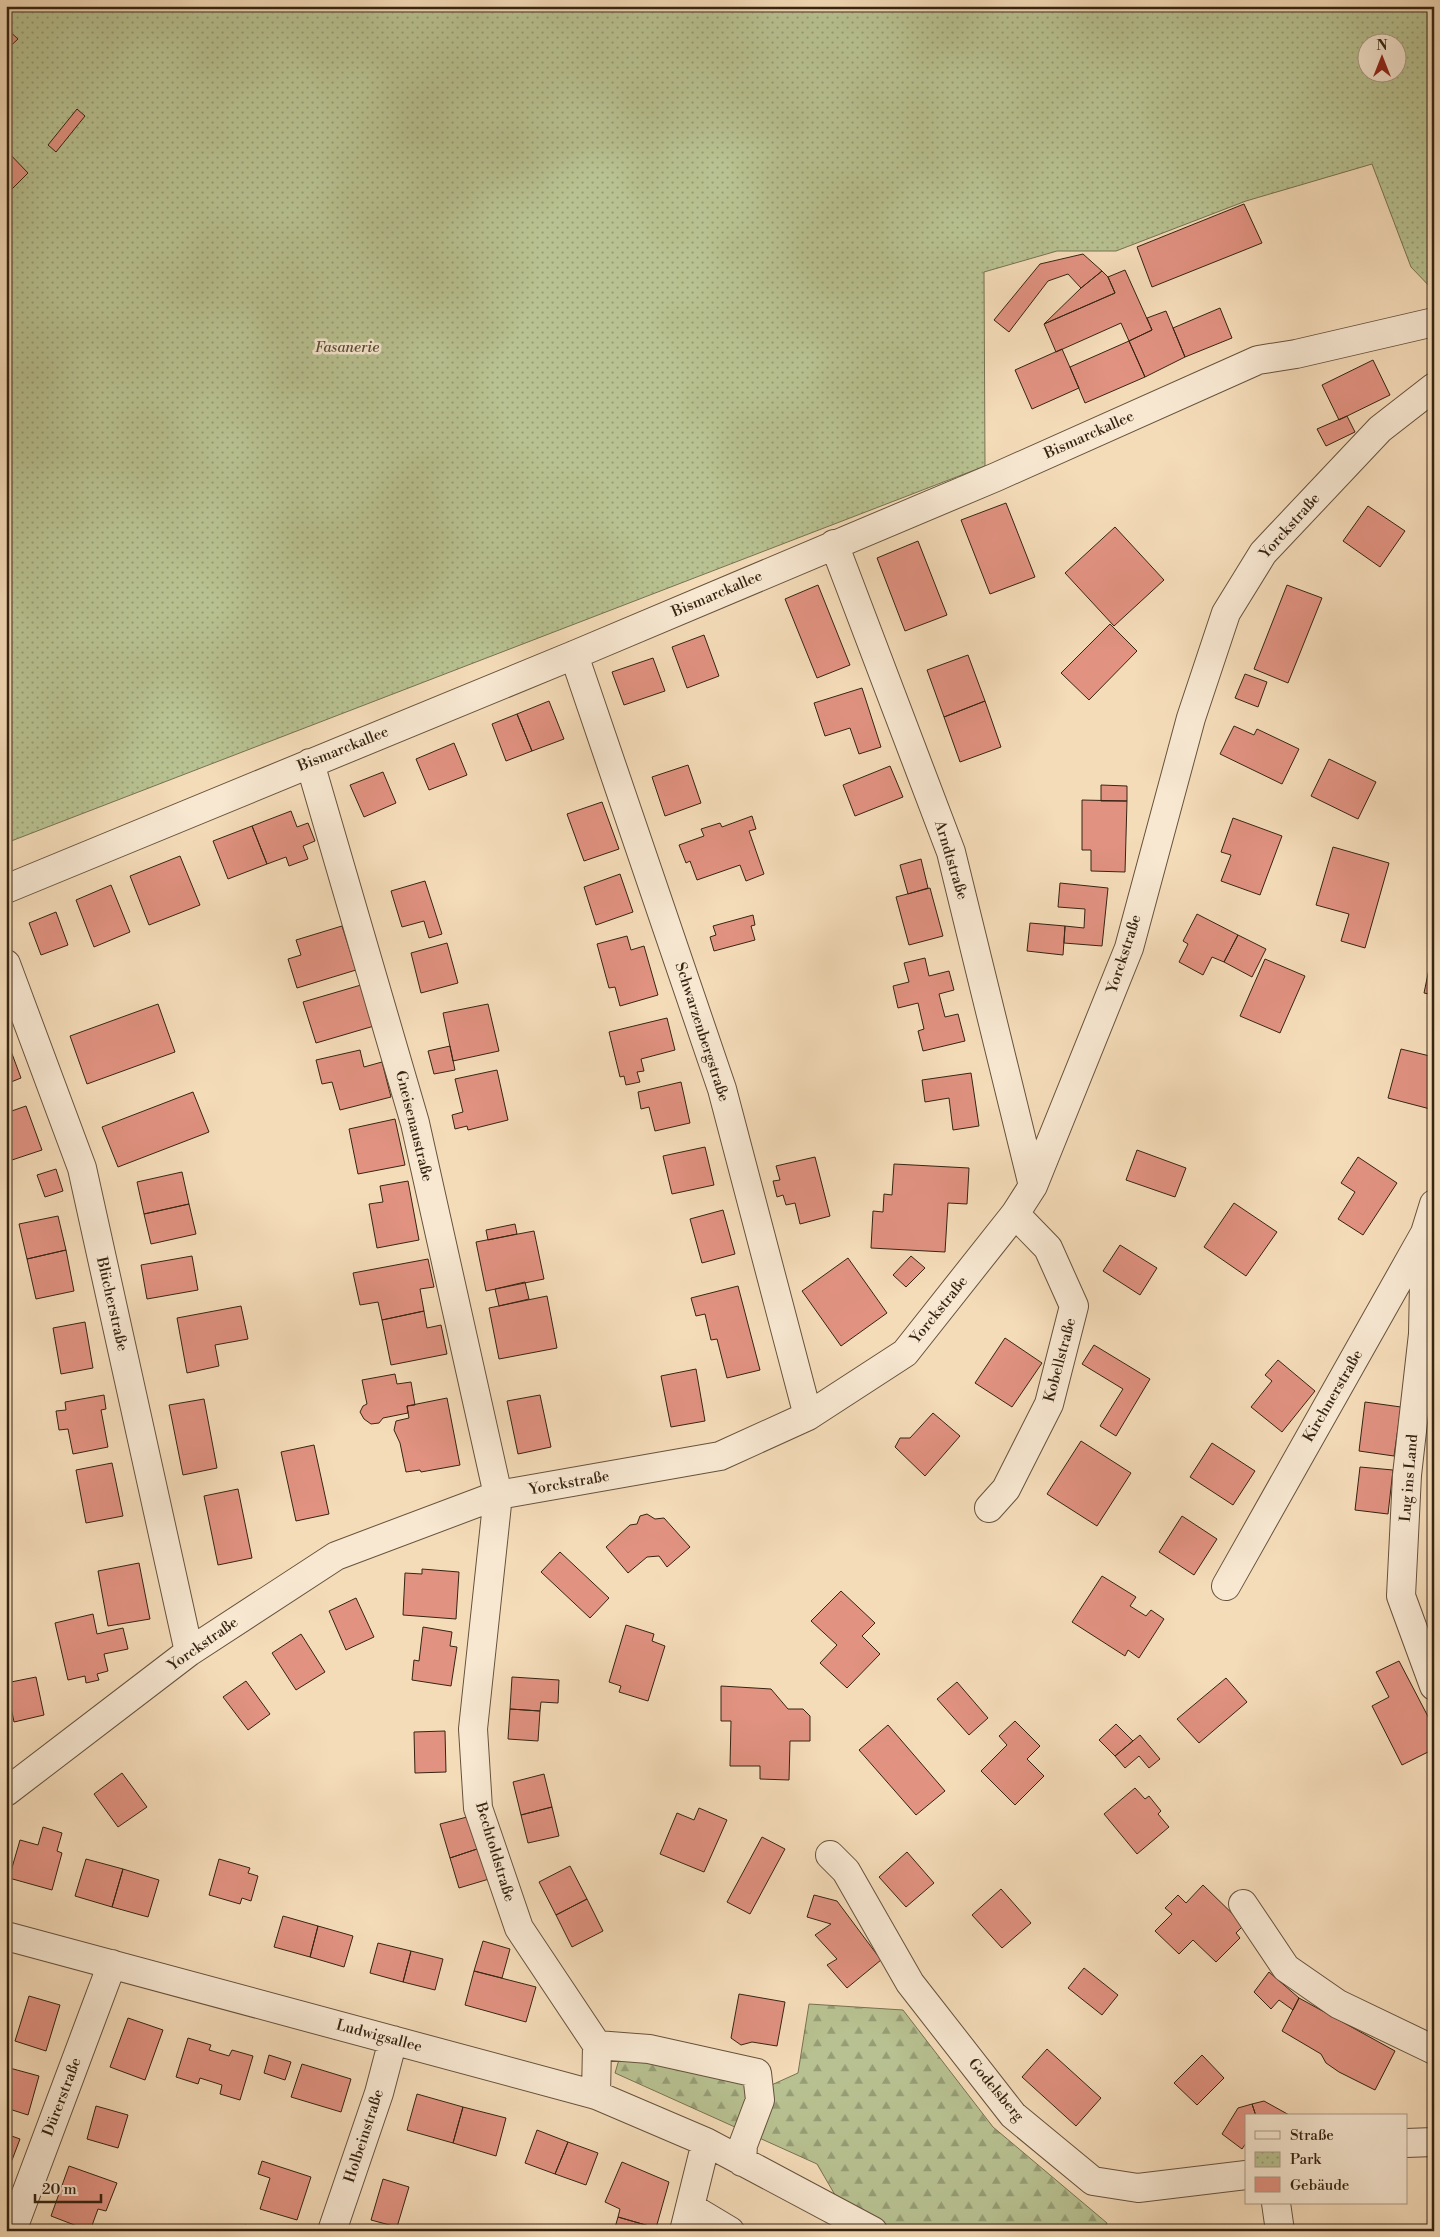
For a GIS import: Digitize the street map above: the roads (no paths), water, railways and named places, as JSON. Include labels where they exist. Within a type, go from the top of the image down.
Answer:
[{"type":"street","name":"Bismarckallee","points":[[6,889],[310,762],[574,655],[996,477],[1258,360],[1296,354],[1434,322]]},
{"type":"street","name":"Yorckstraße","points":[[6,1792],[189,1652],[336,1556],[498,1495],[720,1456],[808,1416],[905,1353],[1015,1214],[1033,1186],[1129,948],[1191,718],[1226,613],[1263,553],[1380,429],[1434,386]]},
{"type":"street","name":"Arndtstraße","points":[[834,544],[951,852],[1033,1186]]},
{"type":"street","name":"Schwarzenbergstraße","points":[[574,655],[722,1089],[808,1416]]},
{"type":"street","name":"Gneisenaustraße","points":[[310,762],[415,1123],[498,1495]]},
{"type":"street","name":"Blücherstraße","points":[[6,964],[82,1168],[189,1652]]},
{"type":"street","name":"Kirchnerstraße","points":[[1226,1586],[1426,1234],[1434,1204]]},
{"type":"street","name":"Kobellstraße","points":[[989,1508],[1006,1489],[1049,1404],[1074,1306],[1048,1248],[1015,1214]]},
{"type":"street","name":"Lug ins Land","points":[[1426,1234],[1423,1334],[1407,1475],[1400,1596],[1434,1686]]},
{"type":"street","name":"Bechtoldstraße","points":[[498,1495],[472,1729],[478,1808],[519,1928],[597,2045]]},
{"type":"street","name":"Godelsberg","points":[[830,1855],[846,1871],[910,1983],[1013,2115],[1093,2181],[1138,2188],[1245,2175]]},
{"type":"street","points":[[1243,1904],[1286,1968],[1338,2004],[1434,2050]]},
{"type":"street","name":"Ludwigsallee","points":[[6,1936],[596,2095],[706,2142],[873,2231]]},
{"type":"street","name":"Dürerstraße","points":[[12,2231],[112,1964]]},
{"type":"street","name":"Holbeinstraße","points":[[332,2231],[379,2092],[393,2040]]},
{"type":"street","points":[[596,2095],[597,2045],[649,2049],[756,2073],[760,2100],[743,2145],[742,2162]]},
{"type":"street","points":[[706,2142],[687,2219],[730,2231]]},
{"type":"street","points":[[1408,2143],[1434,2142]]},
{"type":"street","points":[[1276,2204],[1280,2231]]},
{"type":"park label","name":"Fasanerie","points":[[347,347]]}]
